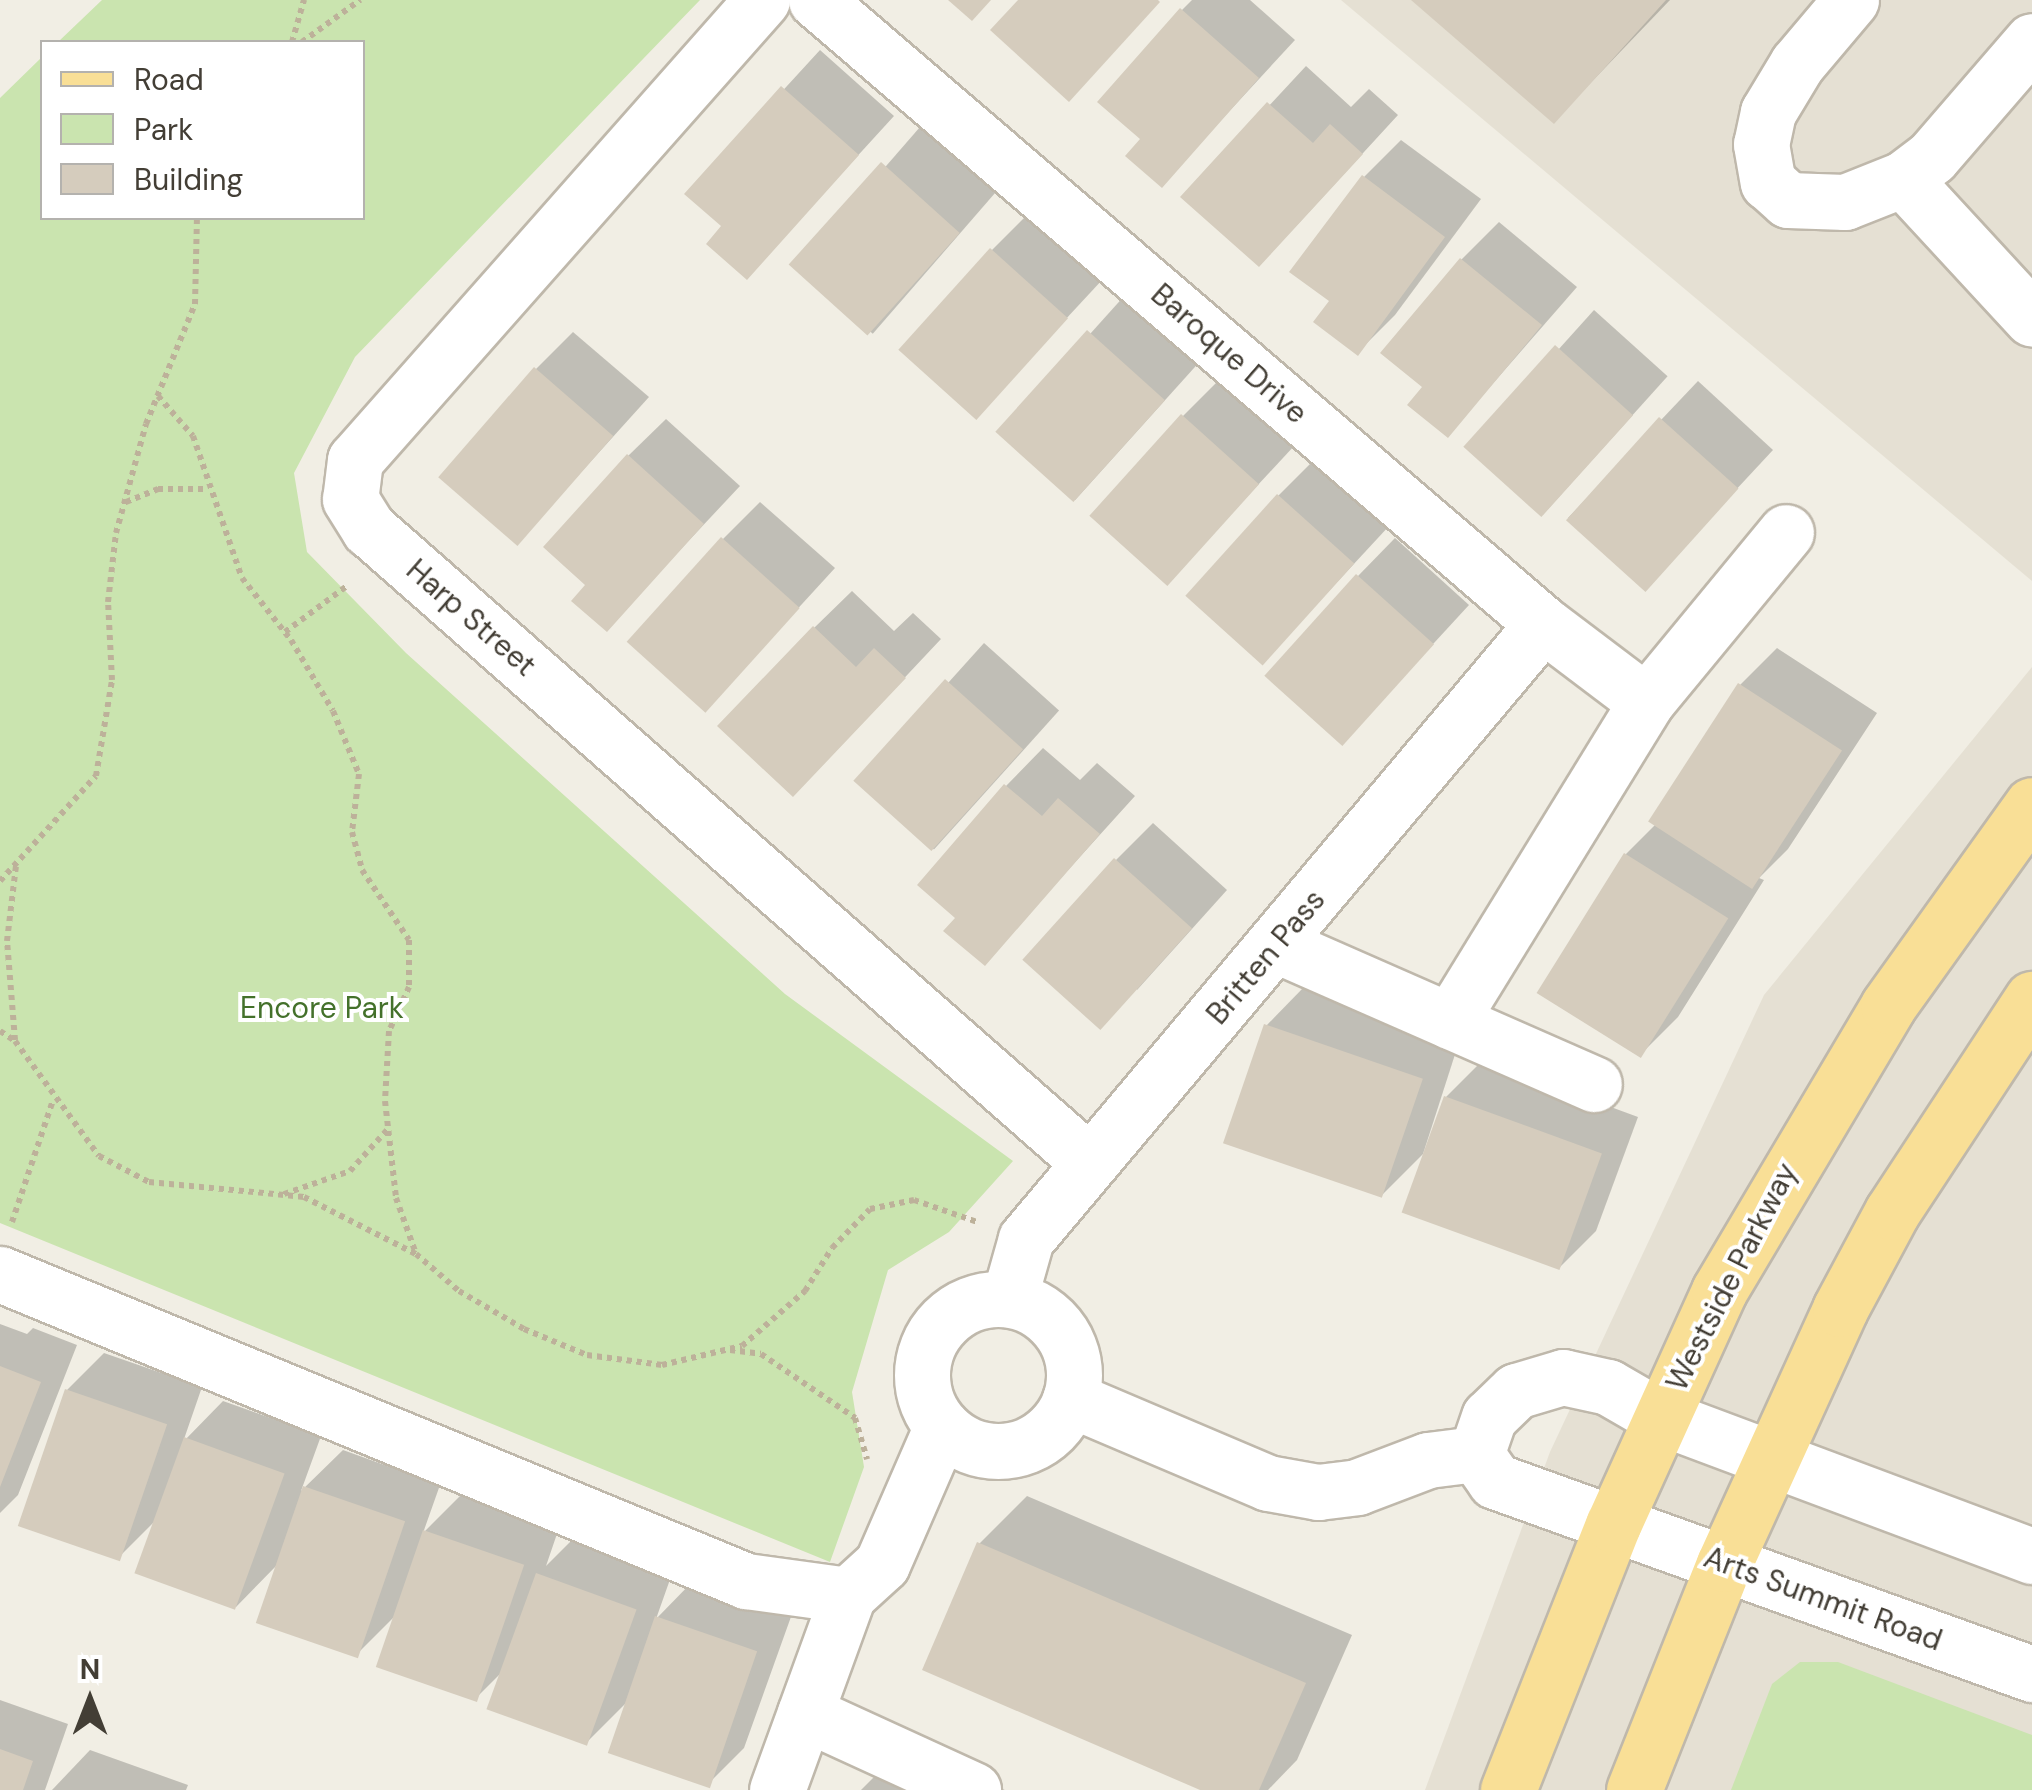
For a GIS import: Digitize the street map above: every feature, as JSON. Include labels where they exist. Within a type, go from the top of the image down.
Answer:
[{"type":"main road","name":"Westside Parkway","points":[[1508,1790],[1614,1525],[1719,1291],[1814,1122],[1926,947],[2032,805]]},
{"type":"main road","points":[[1634,1790],[1724,1564],[1892,1212],[2032,999]]},
{"type":"street","name":"Harp Street","points":[[762,0],[355,460],[350,499],[394,550],[1090,1162]]},
{"type":"street","name":"Baroque Drive","points":[[816,0],[1543,624],[1646,702]]},
{"type":"street","points":[[1851,0],[1796,64],[1768,112],[1762,144],[1768,182],[1788,200],[1845,202],[1903,179],[1932,157],[2032,41]]},
{"type":"street","points":[[1903,179],[2032,319]]},
{"type":"street","points":[[1450,1021],[1646,702],[1786,532]]},
{"type":"street","name":"Britten Pass","points":[[1009,1299],[1026,1239],[1543,624]]},
{"type":"street","points":[[1277,945],[1594,1084]]},
{"type":"street","points":[[3,1257],[746,1581],[848,1595]]},
{"type":"street","points":[[777,1790],[848,1595],[882,1564],[932,1448],[924,1396],[927,1346],[960,1308],[1009,1299],[1053,1322],[1071,1379],[1047,1434],[1026,1447],[932,1448]]},
{"type":"street","points":[[1071,1379],[1232,1468],[1318,1492],[1357,1486],[1428,1460],[1476,1454],[1489,1416],[1516,1392],[1563,1377],[1608,1387],[1660,1418],[2032,1556]]},
{"type":"street","name":"Arts Summit Road","points":[[1476,1454],[1496,1481],[2032,1674]]},
{"type":"street","points":[[805,1713],[973,1790]]},
{"type":"path","points":[[293,40],[304,0]]},
{"type":"path","points":[[305,40],[360,0]]},
{"type":"path","points":[[0,881],[96,776],[112,680],[108,602],[125,502],[158,396],[195,304],[197,220]]},
{"type":"path","points":[[158,396],[193,436],[208,490],[242,578],[284,632],[333,711],[358,774],[352,832],[362,870],[408,940],[409,986],[389,1032],[388,1129],[396,1198],[416,1254]]},
{"type":"path","points":[[125,502],[158,490],[208,490]]},
{"type":"path","points":[[284,632],[394,550]]},
{"type":"path","points":[[15,1041],[8,941],[16,864]]},
{"type":"path","points":[[0,1031],[15,1041],[53,1100],[98,1156],[149,1182],[304,1197],[416,1254],[458,1291],[524,1330],[587,1354],[662,1365],[742,1346],[805,1291],[832,1248],[870,1209],[914,1200],[1026,1239]]},
{"type":"path","points":[[3,1257],[53,1100]]},
{"type":"path","points":[[283,1194],[350,1172],[388,1129]]},
{"type":"path","points":[[726,1350],[761,1354],[855,1418],[867,1460],[932,1448]]},
{"type":"shaded area","points":[[1341,0],[2032,0],[2032,581]]},
{"type":"shaded area","points":[[2032,667],[2032,1790],[1425,1790],[1550,1452],[1764,995]]},
{"type":"green space","name":"Encore Park","points":[[102,0],[700,0],[355,357],[294,473],[307,552],[406,653],[785,994],[1013,1161],[949,1232],[888,1270],[852,1392],[864,1467],[830,1562],[0,1223],[0,98],[40,59],[40,220],[365,220],[365,40],[60,40]]},
{"type":"green space","points":[[1800,1662],[1838,1662],[2032,1735],[2032,1790],[1731,1790],[1772,1684]]},
{"type":"building","points":[[948,0],[991,0],[972,21]]},
{"type":"building","points":[[1018,0],[1160,2],[1069,102],[990,30]]},
{"type":"building","points":[[1411,0],[1666,0],[1554,124]]},
{"type":"building","points":[[1180,8],[1259,78],[1162,188],[1125,156],[1140,139],[1097,102]]},
{"type":"building","points":[[781,86],[859,155],[747,280],[706,244],[721,226],[684,194]]},
{"type":"building","points":[[1267,102],[1313,143],[1330,124],[1363,154],[1259,267],[1180,197]]},
{"type":"building","points":[[881,162],[960,233],[867,335],[789,265]]},
{"type":"building","points":[[1362,175],[1445,237],[1358,356],[1313,322],[1329,301],[1289,272]]},
{"type":"building","points":[[990,248],[1068,318],[976,420],[898,350]]},
{"type":"building","points":[[1460,258],[1542,325],[1448,438],[1407,405],[1422,387],[1380,353]]},
{"type":"building","points":[[1087,330],[1165,400],[1073,502],[995,432]]},
{"type":"building","points":[[1555,345],[1633,415],[1541,517],[1463,447]]},
{"type":"building","points":[[534,367],[613,436],[517,546],[438,477]]},
{"type":"building","points":[[1181,414],[1259,484],[1167,586],[1089,516]]},
{"type":"building","points":[[1659,417],[1739,489],[1646,592],[1566,520]]},
{"type":"building","points":[[627,454],[704,524],[607,632],[571,601],[585,585],[543,547]]},
{"type":"building","points":[[1277,494],[1354,564],[1263,665],[1185,596]]},
{"type":"building","points":[[721,537],[800,608],[705,713],[627,642]]},
{"type":"building","points":[[1356,574],[1434,644],[1342,746],[1264,676]]},
{"type":"building","points":[[813,626],[856,667],[874,648],[906,678],[793,797],[717,726]]},
{"type":"building","points":[[945,679],[1023,749],[931,851],[853,781]]},
{"type":"building","points":[[1738,683],[1842,751],[1752,889],[1648,821]]},
{"type":"building","points":[[1004,784],[1042,816],[1058,798],[1100,834],[985,966],[943,931],[955,918],[917,885]]},
{"type":"building","points":[[1624,853],[1728,918],[1641,1058],[1537,993]]},
{"type":"building","points":[[1114,858],[1192,928],[1100,1030],[1022,960]]},
{"type":"building","points":[[1264,1024],[1423,1079],[1382,1198],[1223,1143]]},
{"type":"building","points":[[1444,1096],[1602,1153],[1559,1270],[1402,1213]]},
{"type":"building","points":[[0,1366],[41,1382],[0,1487]]},
{"type":"building","points":[[65,1389],[167,1424],[120,1561],[18,1526]]},
{"type":"building","points":[[184,1437],[285,1474],[235,1610],[134,1573]]},
{"type":"building","points":[[303,1486],[405,1521],[358,1658],[256,1623]]},
{"type":"building","points":[[423,1530],[524,1565],[477,1702],[376,1667]]},
{"type":"building","points":[[977,1542],[1306,1683],[1259,1790],[1200,1790],[922,1670]]},
{"type":"building","points":[[536,1573],[637,1610],[587,1746],[486,1709]]},
{"type":"building","points":[[655,1616],[757,1651],[710,1788],[608,1753]]},
{"type":"building","points":[[0,1749],[33,1761],[23,1790],[0,1790]]}]
